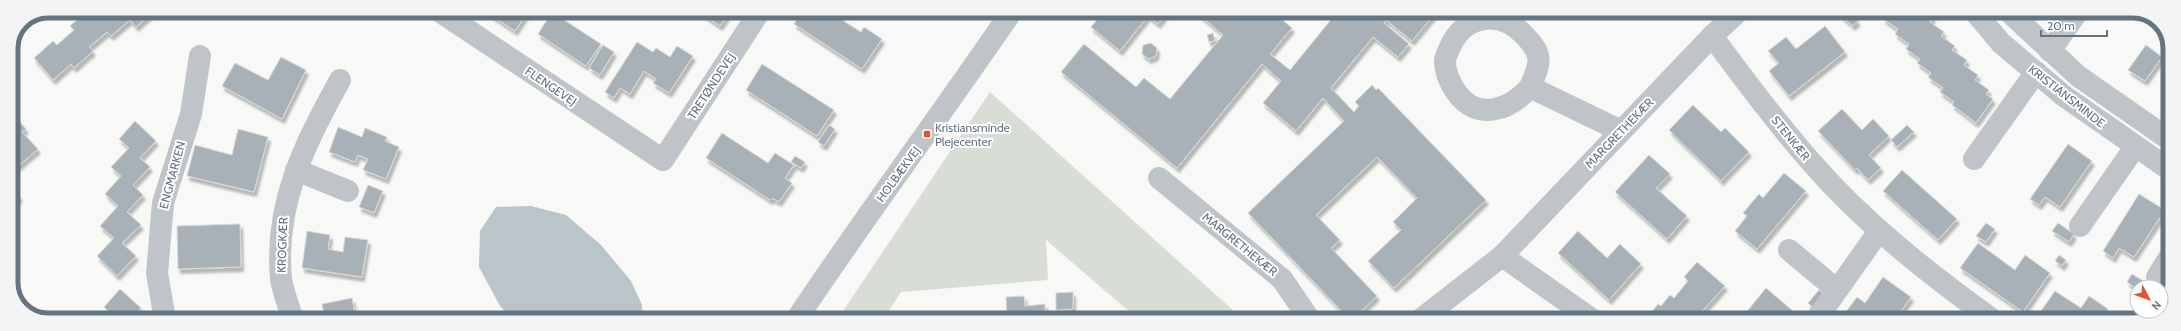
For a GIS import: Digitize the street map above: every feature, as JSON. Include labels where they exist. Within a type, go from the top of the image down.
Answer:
[{"type":"street","name":"FLENGEVEJ","points":[[449,18],[663,160]]},
{"type":"street","name":"TRETØNDEVEJ","points":[[663,160],[755,18]]},
{"type":"street","name":"HOLBÆKVEJ","points":[[794,313],[837,258],[928,134],[1007,18]]},
{"type":"street","points":[[1494,18],[1514,24],[1534,44],[1540,64],[1530,87],[1520,100],[1506,107],[1484,111],[1461,100],[1450,82],[1444,60],[1454,38],[1471,22],[1494,18]]},
{"type":"street","name":"MARGRETHEKÆR","points":[[1429,313],[1502,256],[1712,36],[1731,18]]},
{"type":"street","name":"KRISTIANSMINDE","points":[[1980,18],[2001,43],[2064,96],[2163,165]]},
{"type":"street","name":"KRISTIANSMINDE","points":[[2015,18],[2078,76],[2163,135]]},
{"type":"street","points":[[2050,51],[2073,18]]},
{"type":"street","name":"STENKÆR","points":[[1712,36],[1812,163],[1879,231],[1931,275],[1983,313]]},
{"type":"street","name":"ENGMARKEN","points":[[164,313],[157,273],[163,203],[191,114],[200,56]]},
{"type":"street","points":[[1974,159],[2036,72]]},
{"type":"street","name":"KROGKÆR","points":[[291,313],[281,280],[280,242],[283,211],[296,170],[317,123],[340,80]]},
{"type":"street","points":[[1530,87],[1621,132]]},
{"type":"street","points":[[2080,226],[2135,147]]},
{"type":"street","points":[[296,170],[348,191]]},
{"type":"street","name":"MARGRETHEKÆR","points":[[1159,178],[1282,279],[1305,313]]},
{"type":"street","points":[[1821,313],[1879,231]]},
{"type":"street","points":[[1789,250],[1837,290]]},
{"type":"street","points":[[1502,256],[1583,313]]},
{"type":"street","name":"HOLBÆKVEJ","points":[[801,313],[837,258]]},
{"type":"street","points":[[2156,276],[2163,266]]},
{"type":"shaded area","points":[[990,92],[1236,313],[1131,313],[1046,240],[1048,280],[901,292],[888,313],[842,313]]},
{"type":"shaded area","points":[[531,206],[566,215],[601,245],[631,281],[642,305],[643,313],[506,313],[500,306],[479,267],[480,231],[496,207]]},
{"type":"building","points":[[79,18],[146,18],[136,27],[130,20],[111,36],[107,32],[89,47],[93,51],[74,68],[71,64],[53,80],[34,58],[53,41],[57,45],[74,30],[70,26]]},
{"type":"building","points":[[496,18],[523,18],[515,31]]},
{"type":"building","points":[[548,18],[561,18],[601,44],[586,66],[538,34]]},
{"type":"building","points":[[708,18],[725,18],[720,26]]},
{"type":"building","points":[[798,18],[839,18],[861,32],[864,27],[882,39],[862,69],[794,24]]},
{"type":"building","points":[[1098,18],[1146,18],[1120,51],[1091,27]]},
{"type":"building","points":[[1150,18],[1163,18],[1158,24]]},
{"type":"building","points":[[1203,18],[1280,18],[1292,28],[1270,54],[1290,70],[1332,18],[1431,18],[1412,41],[1386,20],[1384,23],[1409,44],[1398,57],[1373,37],[1331,88],[1354,112],[1359,106],[1355,102],[1372,85],[1376,90],[1378,88],[1486,200],[1394,288],[1368,261],[1401,230],[1393,222],[1417,198],[1377,157],[1316,215],[1340,240],[1331,248],[1377,296],[1359,313],[1343,313],[1248,213],[1344,121],[1323,98],[1296,131],[1263,103],[1281,81],[1262,64],[1177,168],[1061,72],[1084,44],[1136,87],[1144,78],[1170,99],[1223,35]]},
{"type":"building","points":[[1843,18],[1854,18],[1858,21],[1853,26]]},
{"type":"building","points":[[1932,18],[1930,22],[1944,32],[1941,36],[1955,46],[1952,50],[1967,60],[1964,65],[1978,75],[1975,80],[1989,90],[1986,94],[1993,99],[1976,123],[1952,105],[1954,102],[1940,92],[1943,88],[1928,77],[1931,73],[1917,63],[1920,59],[1906,49],[1909,44],[1895,34],[1898,29],[1883,19]]},
{"type":"building","points":[[1825,26],[1845,52],[1789,96],[1769,71],[1779,63],[1768,51],[1786,37],[1796,49]]},
{"type":"building","points":[[1213,33],[1215,41],[1209,42],[1207,35]]},
{"type":"building","points":[[637,42],[653,52],[656,48],[670,57],[677,46],[693,56],[669,93],[653,83],[656,79],[644,71],[630,94],[620,88],[614,98],[605,92]]},
{"type":"building","points":[[1151,43],[1157,48],[1156,56],[1149,59],[1142,54],[1143,45]]},
{"type":"building","points":[[603,45],[614,52],[600,75],[589,68]]},
{"type":"building","points":[[2146,45],[2162,57],[2145,81],[2128,70]]},
{"type":"building","points":[[281,57],[306,70],[282,119],[222,86],[235,63],[268,80]]},
{"type":"building","points":[[762,64],[834,110],[817,136],[746,90]]},
{"type":"building","points":[[1693,105],[1721,132],[1725,128],[1749,152],[1721,181],[1669,130]]},
{"type":"building","points":[[1842,109],[1862,130],[1873,119],[1889,136],[1869,155],[1881,168],[1868,180],[1857,168],[1855,170],[1818,131]]},
{"type":"building","points":[[18,120],[26,129],[22,132],[38,149],[18,166]]},
{"type":"building","points":[[135,121],[156,141],[140,158],[150,167],[133,185],[143,195],[127,212],[141,225],[122,243],[136,256],[117,276],[97,256],[114,238],[100,226],[118,206],[105,194],[121,176],[111,167],[129,148],[119,139]]},
{"type":"building","points":[[829,125],[835,129],[824,146],[818,142]]},
{"type":"building","points":[[1907,125],[1914,132],[1897,147],[1891,140]]},
{"type":"building","points":[[338,127],[362,137],[365,128],[387,137],[385,141],[399,147],[386,179],[363,170],[368,159],[358,155],[355,162],[329,152]]},
{"type":"building","points":[[238,129],[268,137],[254,192],[187,176],[195,145],[232,155]]},
{"type":"building","points":[[722,133],[768,163],[775,153],[794,165],[785,178],[792,183],[779,202],[772,198],[770,200],[706,158]]},
{"type":"building","points":[[2068,144],[2092,161],[2060,207],[2045,197],[2039,205],[2030,199]]},
{"type":"building","points":[[1649,155],[1670,174],[1656,188],[1687,216],[1667,239],[1615,192]]},
{"type":"building","points":[[795,156],[805,162],[801,168],[791,162]]},
{"type":"building","points":[[1902,170],[1957,219],[1938,240],[1883,191]]},
{"type":"building","points":[[1784,173],[1806,191],[1757,249],[1735,231],[1747,216],[1743,213],[1759,194],[1763,198]]},
{"type":"building","points":[[368,185],[383,191],[374,213],[359,207]]},
{"type":"building","points":[[2139,194],[2163,209],[2163,213],[2134,257],[2119,248],[2113,258],[2103,251]]},
{"type":"building","points":[[1986,223],[1995,229],[1986,242],[1976,236]]},
{"type":"building","points":[[2058,223],[2074,234],[2069,242],[2052,231]]},
{"type":"building","points":[[240,224],[241,267],[178,269],[177,226]]},
{"type":"building","points":[[307,231],[330,235],[328,249],[343,252],[345,237],[368,240],[362,277],[302,268]]},
{"type":"building","points":[[1578,231],[1607,258],[1620,244],[1641,264],[1609,300],[1558,253]]},
{"type":"building","points":[[1978,243],[2015,270],[2025,255],[2050,273],[2023,312],[1960,268]]},
{"type":"building","points":[[2059,255],[2066,260],[2062,266],[2055,261]]},
{"type":"building","points":[[1697,262],[1725,286],[1701,313],[1651,313],[1658,304],[1661,306],[1670,295],[1674,298],[1688,281],[1684,277]]},
{"type":"building","points":[[2132,274],[2140,279],[2129,279],[2129,283],[2127,282]]},
{"type":"building","points":[[1883,277],[1911,297],[1900,313],[1845,313],[1857,297],[1865,303]]},
{"type":"building","points":[[1766,288],[1793,311],[1791,313],[1746,313]]},
{"type":"building","points":[[120,289],[141,308],[136,313],[106,313],[108,311],[104,307]]},
{"type":"building","points":[[1819,290],[1826,296],[1815,309],[1808,303]]},
{"type":"building","points":[[2055,291],[2081,308],[2089,296],[2108,309],[2105,313],[2040,313]]},
{"type":"building","points":[[1073,292],[1073,309],[1056,310],[1056,293]]},
{"type":"building","points":[[1024,296],[1025,306],[1045,304],[1045,312],[1007,313],[1006,297]]},
{"type":"building","points":[[352,298],[355,313],[324,313],[322,304]]},
{"type":"place","name":"Kristiansminde Plejecenter","points":[[927,134]]}]
